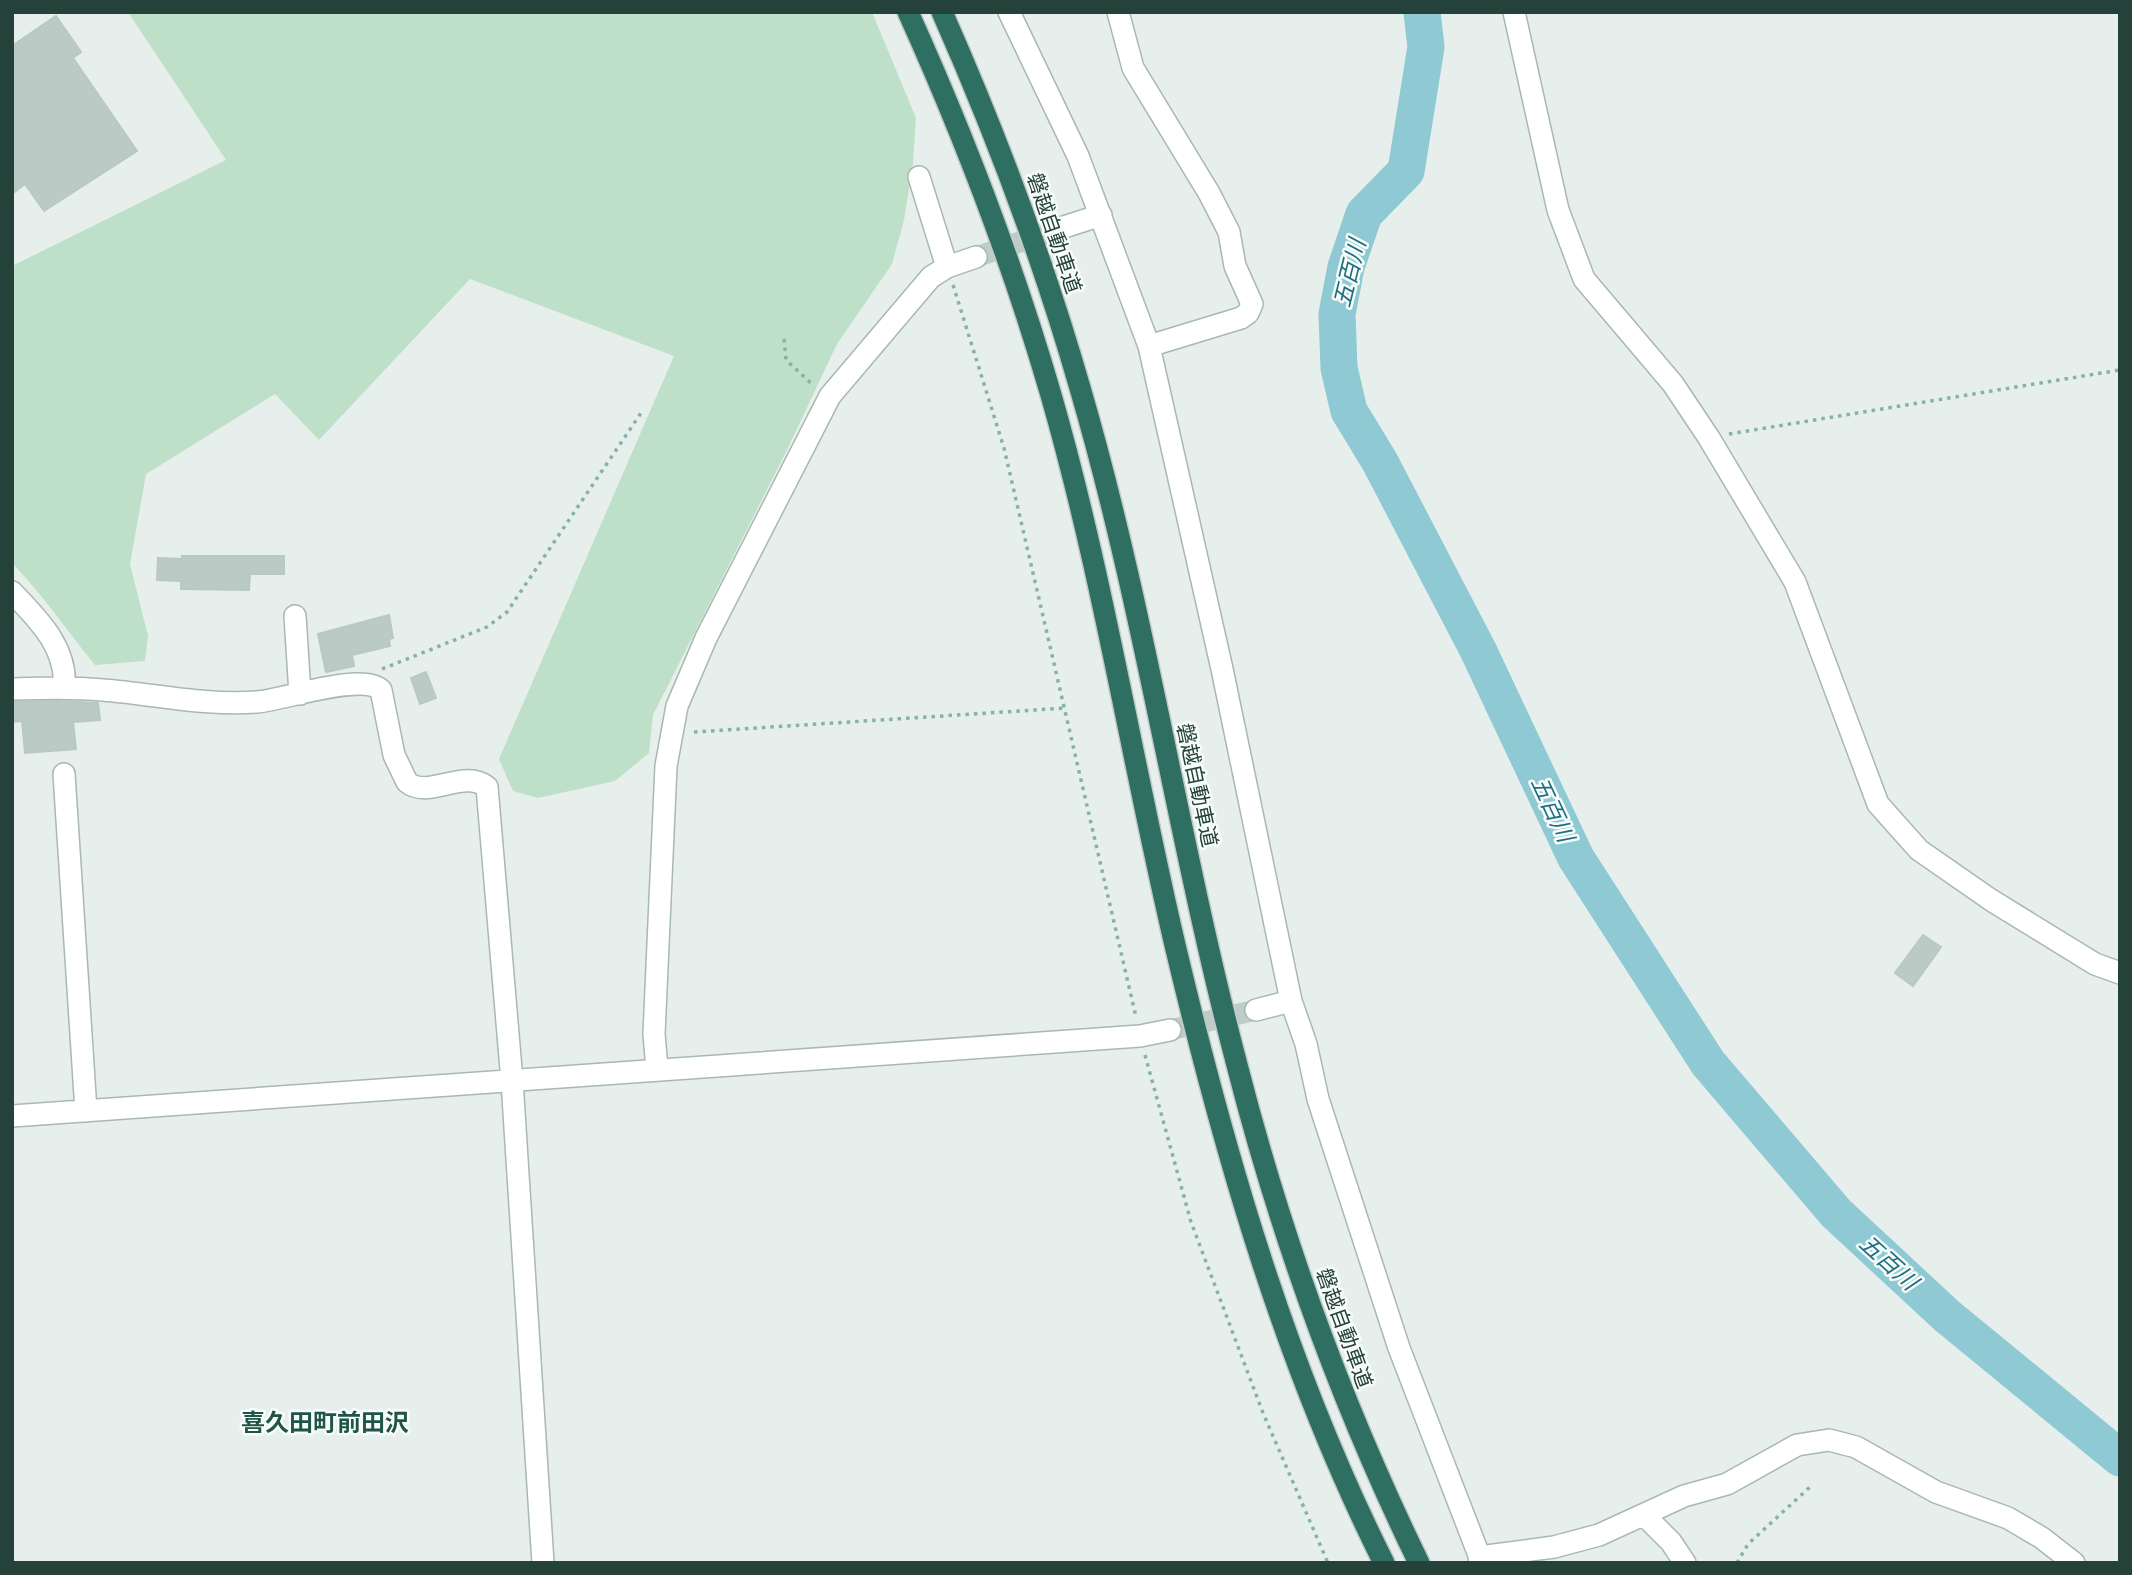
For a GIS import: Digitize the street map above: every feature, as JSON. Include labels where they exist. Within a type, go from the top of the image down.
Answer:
[{"type":"highway","points":[[908,12],[951,107],[1008,260],[1051,395],[1110,639],[1175,942],[1238,1187],[1269,1285],[1324,1428],[1384,1563]]},
{"type":"highway","name":"磐越自動車道","points":[[942,12],[979,97],[1038,251],[1081,389],[1113,514],[1209,951],[1237,1066],[1274,1194],[1351,1417],[1419,1563]]},
{"type":"street","points":[[1009,12],[1078,156],[1149,346],[1222,668],[1291,1001],[1306,1044],[1330,1137],[1399,1348],[1481,1560],[1579,1541],[1645,1516],[1684,1496],[1727,1485],[1797,1445],[1829,1440],[1856,1447],[1936,1492],[2008,1518],[2042,1538],[2074,1563]]},
{"type":"street","points":[[1118,12],[1133,68],[1229,232],[1235,266],[1252,304],[1248,313],[1241,318],[1149,346]]},
{"type":"street","points":[[1514,12],[1558,210],[1584,279],[1673,384],[1709,438],[1795,582],[1878,804],[1919,850],[1980,893],[2095,964],[2120,973]]},
{"type":"street","points":[[919,177],[947,267]]},
{"type":"street","points":[[1064,227],[1101,215]]},
{"type":"street","points":[[657,1069],[655,1021],[671,733],[677,706],[706,638],[830,396],[912,296],[947,267],[976,257]]},
{"type":"street","points":[[12,592],[42,622],[64,667],[64,688]]},
{"type":"street","points":[[295,616],[300,694]]},
{"type":"street","points":[[12,689],[64,688],[192,700],[257,702],[370,684],[381,690],[394,755],[407,782],[421,787],[472,779],[487,787],[512,1081],[543,1563]]},
{"type":"street","points":[[64,774],[86,1111]]},
{"type":"street","points":[[1256,1010],[1291,1001]]},
{"type":"street","points":[[12,1116],[1140,1036],[1170,1030]]},
{"type":"street","points":[[1645,1516],[1671,1542],[1685,1563]]},
{"type":"path","points":[[947,267],[1004,448],[1140,1036],[1191,1223],[1263,1413],[1328,1563]]},
{"type":"path","points":[[784,339],[786,360],[800,376],[830,396]]},
{"type":"path","points":[[1709,438],[2120,370]]},
{"type":"path","points":[[370,684],[381,670],[487,626],[507,612],[641,413]]},
{"type":"path","points":[[671,733],[1066,708]]},
{"type":"path","points":[[1737,1563],[1748,1544],[1810,1487]]},
{"type":"green space","points":[[128,12],[872,12],[916,118],[913,163],[904,220],[892,264],[837,344],[786,452],[653,715],[649,753],[615,781],[538,798],[513,791],[499,759],[674,356],[470,279],[319,440],[275,394],[146,474],[130,564],[148,636],[145,661],[95,665],[45,600],[12,563],[12,266],[226,160]]},
{"type":"building","points":[[56,16],[81,52],[73,58],[137,151],[44,211],[25,184],[12,194],[12,46]]},
{"type":"building","points":[[182,556],[284,556],[284,574],[250,574],[249,590],[181,589],[181,581],[157,580],[158,558],[182,559]]},
{"type":"building","points":[[389,615],[393,638],[389,639],[390,646],[352,655],[354,666],[326,672],[318,634]]},
{"type":"building","points":[[426,672],[436,698],[420,704],[411,678]]},
{"type":"building","points":[[12,702],[98,703],[100,720],[73,722],[76,749],[25,753],[22,721],[12,722]]},
{"type":"building","points":[[1923,935],[1941,947],[1913,986],[1895,973]]},
{"type":"waterway","name":"五百川","points":[[1422,12],[1426,47],[1406,171],[1364,214],[1346,267],[1337,314],[1339,368],[1349,411],[1380,462],[1478,650],[1576,858],[1708,1063],[1836,1213],[1947,1316],[2120,1458]]},
{"type":"tunnel","points":[[976,257],[1064,227]]},
{"type":"tunnel","points":[[1170,1030],[1256,1010]]},
{"type":"district","name":"喜久田町前田沢","points":[[325,1422]]}]
